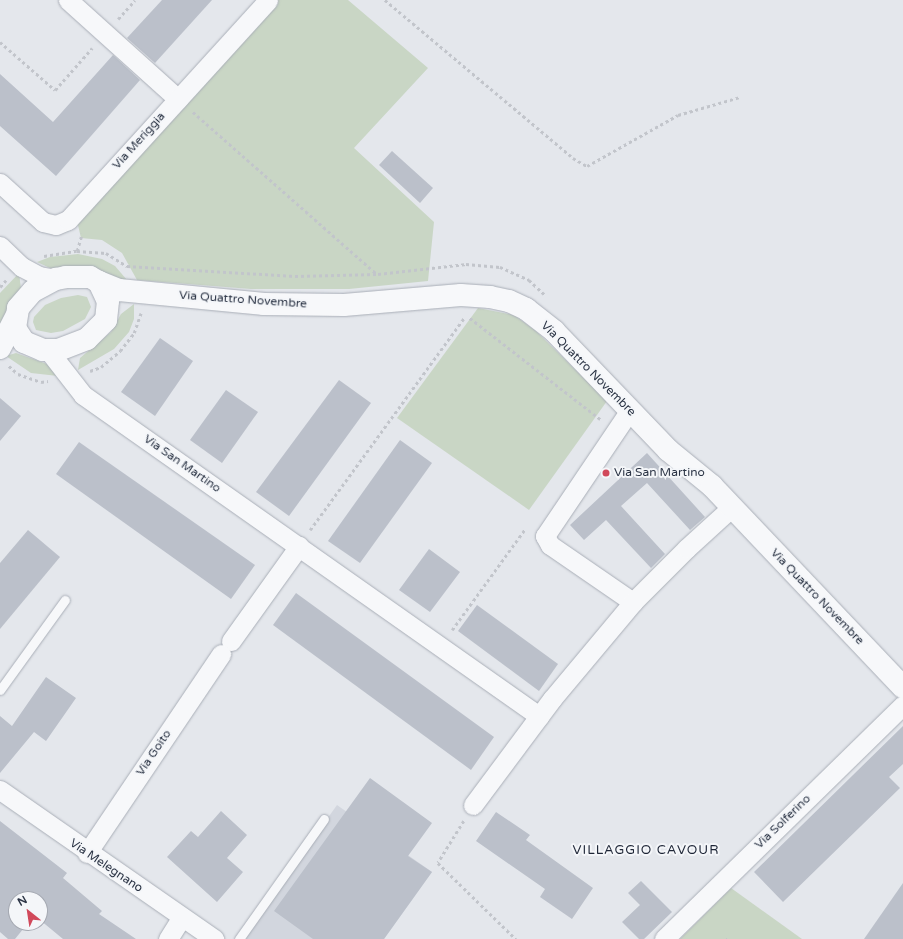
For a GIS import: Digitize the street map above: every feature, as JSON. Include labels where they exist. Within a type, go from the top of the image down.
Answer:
[{"type":"street","points":[[68,0],[178,99]]},
{"type":"street","name":"Via Meriggia","points":[[0,183],[43,222],[56,225],[68,220],[268,0]]},
{"type":"street","points":[[0,246],[22,267],[39,276],[56,279],[76,276],[90,277],[99,282],[105,291],[109,310]]},
{"type":"street","points":[[22,267],[27,287],[15,328],[24,342],[48,350],[72,345],[98,330],[109,310],[144,293]]},
{"type":"street","points":[[0,348],[20,308],[56,279]]},
{"type":"street","name":"Via Quattro Novembre","points":[[99,282],[119,290],[272,304],[344,305],[461,295],[509,301],[526,309],[554,331],[668,450],[712,486],[903,687]]},
{"type":"street","points":[[0,353],[24,342]]},
{"type":"street","points":[[70,378],[72,345]]},
{"type":"street","name":"Via San Martino","points":[[48,350],[83,395],[539,716]]},
{"type":"street","points":[[630,410],[545,536],[550,545],[633,602]]},
{"type":"street","points":[[473,805],[552,699],[633,602],[687,548],[732,507]]},
{"type":"street","name":"Via Goito","points":[[87,853],[226,648],[298,546]]},
{"type":"street","name":"Via Solferino","points":[[664,939],[903,705]]},
{"type":"street","name":"Via Melegnano","points":[[0,790],[87,853],[214,939]]},
{"type":"street","points":[[168,939],[182,917]]},
{"type":"lane","points":[[0,690],[65,600]]},
{"type":"lane","points":[[239,939],[324,819]]},
{"type":"path","points":[[385,0],[573,158],[587,166],[678,115],[740,97]]},
{"type":"path","points":[[0,42],[55,90]]},
{"type":"path","points":[[178,99],[378,274]]},
{"type":"path","points":[[0,287],[22,267],[49,254],[77,251],[106,253],[127,266],[295,276],[378,274],[466,264],[500,267],[529,280],[549,298]]},
{"type":"path","points":[[298,546],[466,315],[602,421]]},
{"type":"path","points":[[473,805],[438,863],[516,939]]},
{"type":"shaded area","points":[[337,805],[432,872],[384,939],[242,939]]},
{"type":"green space","points":[[277,0],[348,0],[428,68],[354,148],[434,222],[428,281],[349,289],[251,289],[137,280],[122,253],[102,240],[81,238],[77,221]]},
{"type":"green space","points":[[78,254],[102,259],[115,266],[127,280],[52,269],[37,262],[50,257]]},
{"type":"green space","points":[[19,273],[21,289],[10,303],[0,327],[0,293]]},
{"type":"green space","points":[[78,295],[87,297],[91,307],[85,319],[63,331],[51,333],[36,330],[33,322],[34,317],[45,305],[61,298]]},
{"type":"green space","points":[[134,304],[134,319],[129,332],[114,349],[78,370],[80,358],[111,332],[121,314]]},
{"type":"green space","points":[[478,308],[514,315],[536,331],[607,401],[529,510],[397,418]]},
{"type":"green space","points":[[16,353],[47,364],[58,376],[31,373],[6,356]]},
{"type":"green space","points":[[731,888],[802,939],[680,939]]},
{"type":"building","points":[[162,0],[212,0],[155,63],[127,38]]},
{"type":"building","points":[[113,55],[140,80],[56,176],[0,126],[0,74],[53,122]]},
{"type":"building","points":[[392,151],[433,188],[420,203],[379,165]]},
{"type":"building","points":[[160,338],[193,361],[155,416],[121,392]]},
{"type":"building","points":[[339,380],[371,403],[289,516],[256,492]]},
{"type":"building","points":[[226,390],[258,412],[222,463],[190,440]]},
{"type":"building","points":[[0,398],[21,416],[0,441]]},
{"type":"building","points":[[400,440],[432,463],[360,563],[328,541]]},
{"type":"building","points":[[79,442],[255,565],[231,599],[56,474]]},
{"type":"building","points":[[647,453],[705,517],[690,530],[647,483],[621,506],[665,554],[651,568],[606,520],[584,540],[570,525]]},
{"type":"building","points":[[28,530],[60,557],[0,629],[0,563]]},
{"type":"building","points":[[429,549],[460,572],[430,612],[399,590]]},
{"type":"building","points":[[296,593],[494,737],[471,770],[273,625]]},
{"type":"building","points":[[477,605],[558,664],[539,691],[458,631]]},
{"type":"building","points":[[46,677],[76,698],[46,741],[34,732],[0,773],[0,716],[12,726]]},
{"type":"building","points":[[903,726],[903,764],[889,777],[900,788],[783,902],[754,872]]},
{"type":"building","points":[[370,778],[432,823],[408,856],[432,872],[384,939],[313,939],[274,911]]},
{"type":"building","points":[[221,811],[247,835],[227,858],[243,872],[217,902],[167,857],[191,831],[198,837]]},
{"type":"building","points":[[496,812],[530,835],[526,840],[593,888],[572,919],[540,897],[545,889],[476,841]]},
{"type":"building","points":[[0,821],[67,873],[63,878],[102,911],[99,914],[136,939],[63,939],[48,927],[48,891],[8,891],[8,931],[22,931],[15,939],[8,939],[0,932]]},
{"type":"building","points":[[641,881],[672,912],[644,939],[639,939],[622,922],[640,905],[628,893]]},
{"type":"building","points":[[903,883],[903,939],[864,939]]},
{"type":"place","name":"Via San Martino","points":[[606,473]]},
{"type":"district","name":"VILLAGGIO CAVOUR","points":[[646,850]]}]
